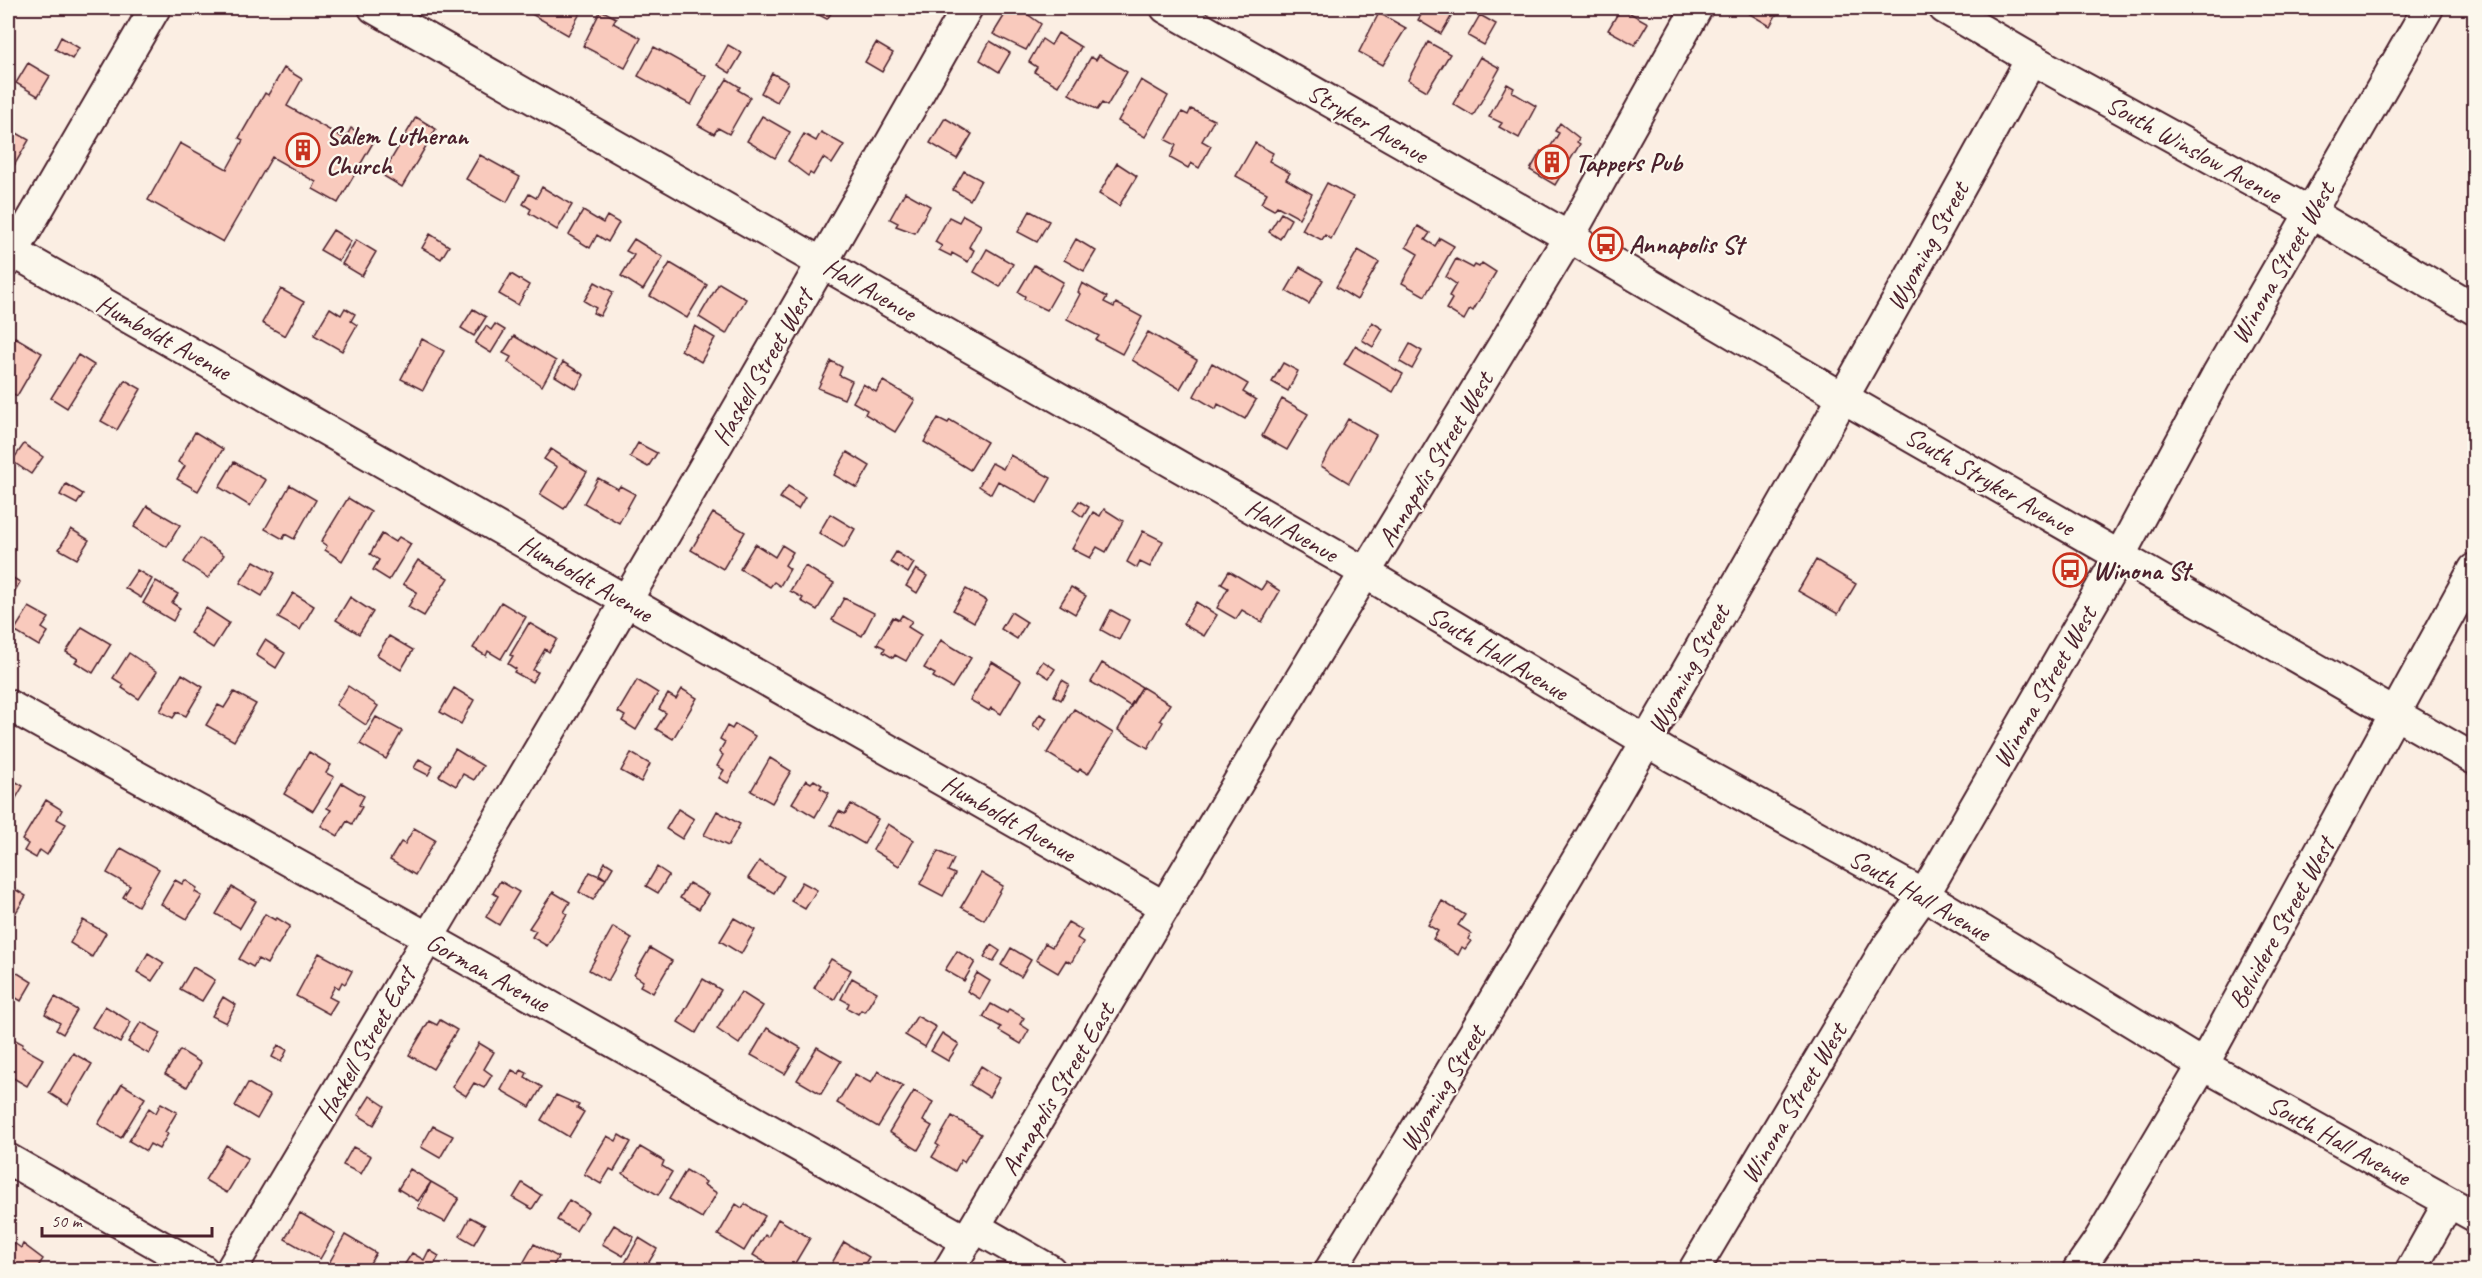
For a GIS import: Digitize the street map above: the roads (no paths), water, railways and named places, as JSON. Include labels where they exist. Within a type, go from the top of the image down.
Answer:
[{"type":"street","points":[[9,254],[154,8]]},
{"type":"street","name":"Hall Avenue","points":[[374,8],[824,262],[1365,572]]},
{"type":"street","name":"Haskell Street West","points":[[626,600],[824,262],[967,8]]},
{"type":"street","name":"Stryker Avenue","points":[[1166,8],[1569,237]]},
{"type":"street","name":"Annapolis Street West","points":[[1165,907],[1569,237],[1697,8]]},
{"type":"street","name":"South Winslow Avenue","points":[[1944,8],[2031,59],[2311,213],[2475,309]]},
{"type":"street","name":"Winona Street West","points":[[1694,1270],[1886,948],[1924,895],[2120,555],[2217,375],[2428,8]]},
{"type":"street","name":"Wyoming Street","points":[[1330,1270],[1465,1052],[1647,742],[1941,224],[2031,59]]},
{"type":"street","name":"South Stryker Avenue","points":[[1569,237],[1842,397],[2475,759]]},
{"type":"street","name":"Humboldt Avenue","points":[[9,254],[626,600],[1165,907]]},
{"type":"street","name":"Belvidere Street West","points":[[2078,1270],[2099,1240],[2203,1065],[2475,569]]},
{"type":"street","name":"South Hall Avenue","points":[[1365,572],[1647,742],[1924,895],[2203,1065],[2462,1209]]},
{"type":"street","name":"Haskell Street East","points":[[231,1270],[626,600]]},
{"type":"street","name":"Gorman Avenue","points":[[8,705],[427,938],[971,1234],[1050,1270]]},
{"type":"street","name":"Annapolis Street East","points":[[949,1270],[1165,907]]},
{"type":"street","points":[[8,1159],[203,1270]]},
{"type":"street","points":[[2411,1270],[2462,1209]]},
{"type":"place","name":"Salem Lutheran Church","points":[[303,150]]},
{"type":"place","name":"Tappers Pub","points":[[1552,162]]},
{"type":"place","name":"Annapolis St","points":[[1606,244]]},
{"type":"place","name":"Winona St","points":[[2070,570]]}]
